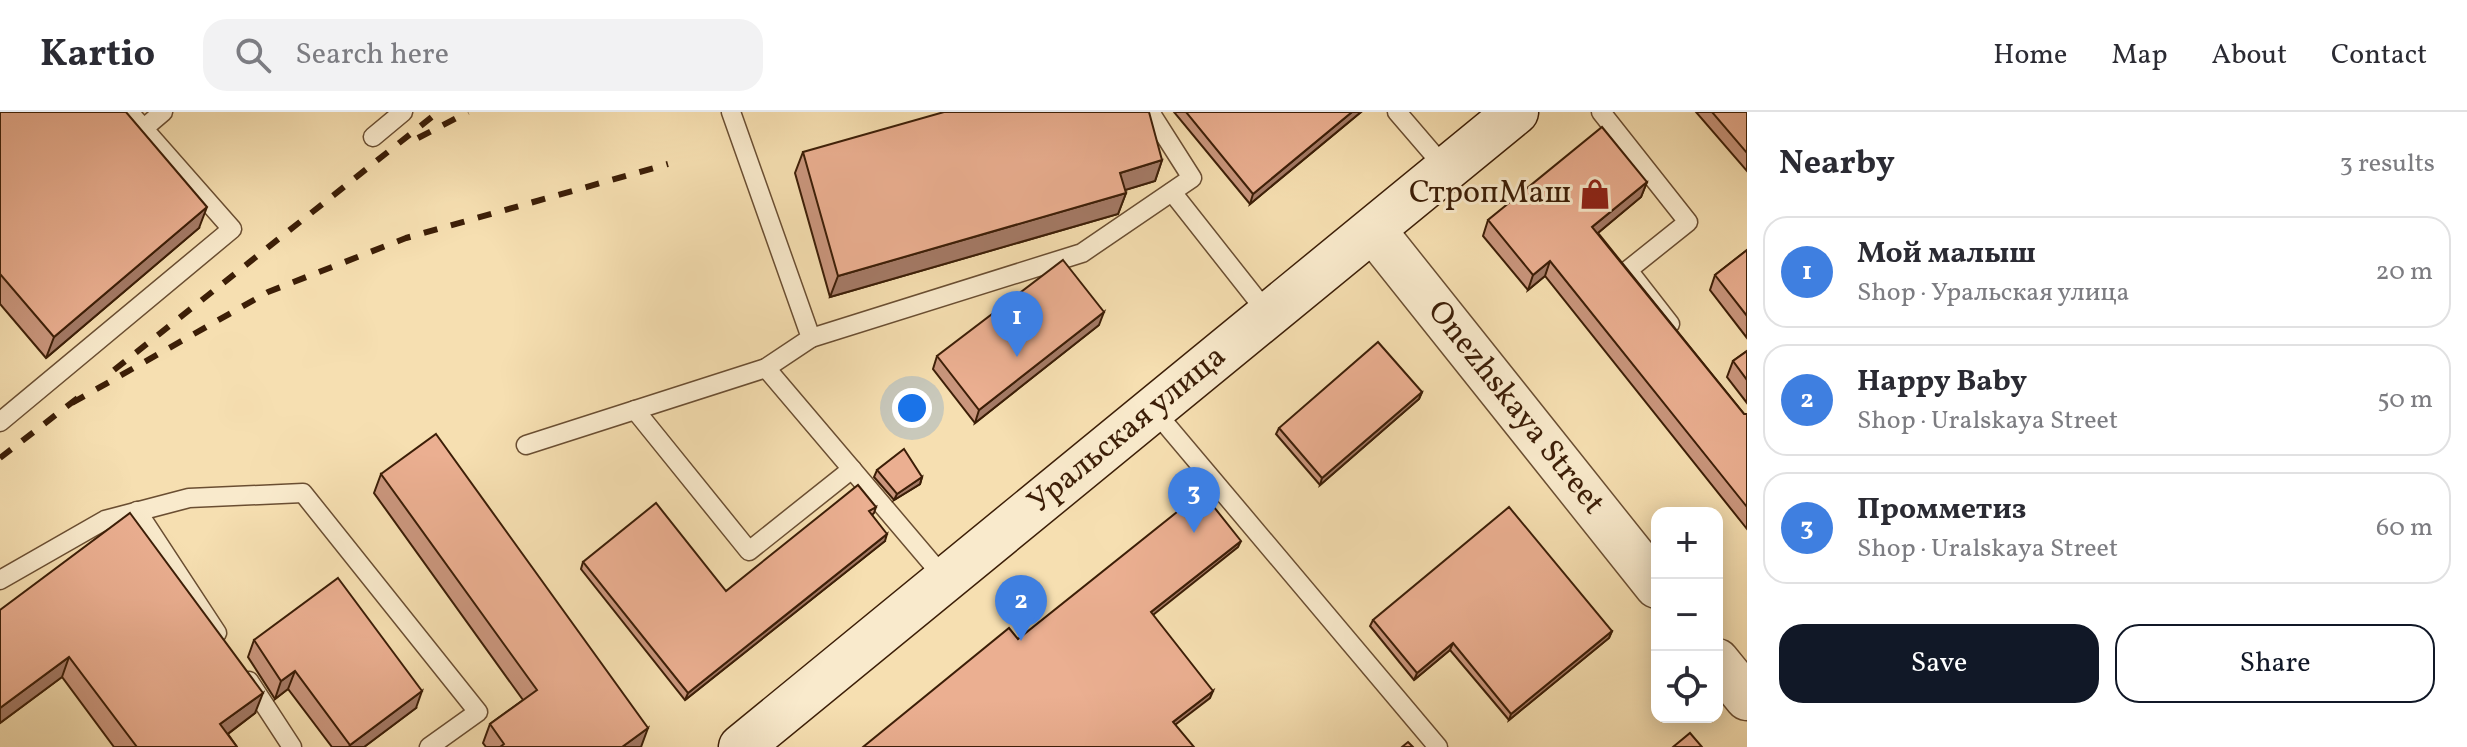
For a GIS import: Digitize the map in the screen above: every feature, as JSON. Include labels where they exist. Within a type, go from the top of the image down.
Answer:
[{"type":"main road","name":"Уральская улица","points":[[741,747],[948,582],[1269,315],[1376,232],[1516,112]]},
{"type":"main road","points":[[752,747],[948,582],[1158,415],[1376,232],[1527,112]]},
{"type":"main road","name":"Onezhskaya Street","points":[[1376,232],[1651,579]]},
{"type":"main road","points":[[1723,668],[1747,698]]},
{"type":"lane","points":[[0,422],[232,229],[129,112]]},
{"type":"lane","points":[[143,129],[163,112]]},
{"type":"lane","points":[[373,137],[403,112]]},
{"type":"lane","points":[[731,112],[811,338]]},
{"type":"lane","points":[[526,445],[766,368],[811,338],[1082,253],[1192,178],[1150,112]]},
{"type":"lane","points":[[1397,112],[1446,169]]},
{"type":"lane","points":[[1601,112],[1688,222],[1628,270],[1678,333]]},
{"type":"lane","points":[[1172,192],[1269,315]]},
{"type":"lane","points":[[766,368],[948,582]]},
{"type":"lane","points":[[635,410],[749,551],[852,469]]},
{"type":"lane","points":[[1158,415],[1438,747]]},
{"type":"lane","points":[[0,580],[105,520],[189,498],[303,493],[478,712],[429,747]]},
{"type":"lane","points":[[137,511],[292,747]]},
{"type":"building","points":[[0,112],[126,112],[207,207],[54,337],[0,274]]},
{"type":"building","points":[[944,112],[1149,112],[1162,160],[1120,173],[1126,193],[838,276],[803,152]]},
{"type":"building","points":[[1186,112],[1352,112],[1253,194]]},
{"type":"building","points":[[1712,112],[1747,112],[1747,153]]},
{"type":"building","points":[[1602,127],[1647,182],[1592,227],[1747,414],[1747,507],[1550,261],[1533,275],[1488,220]]},
{"type":"building","points":[[1747,250],[1747,316],[1715,275]]},
{"type":"building","points":[[1063,260],[1104,312],[979,410],[937,356]]},
{"type":"building","points":[[1378,342],[1422,392],[1322,478],[1279,428]]},
{"type":"building","points":[[1747,351],[1747,380],[1733,361]]},
{"type":"building","points":[[436,434],[648,728],[622,747],[500,747],[504,744],[490,724],[537,690],[381,474]]},
{"type":"building","points":[[904,449],[922,477],[897,494],[877,470]]},
{"type":"building","points":[[858,485],[876,507],[869,511],[887,534],[688,693],[583,562],[656,503],[726,591]]},
{"type":"building","points":[[1202,492],[1241,541],[1151,612],[1213,691],[1173,722],[1194,747],[863,747],[1009,628],[1018,639]]},
{"type":"building","points":[[1509,507],[1612,631],[1511,714],[1453,643],[1417,673],[1373,620]]},
{"type":"building","points":[[130,513],[263,693],[220,724],[237,747],[137,747],[69,657],[0,708],[0,610]]},
{"type":"building","points":[[338,578],[422,691],[350,745],[295,671],[281,681],[254,640]]},
{"type":"building","points":[[1690,733],[1702,747],[1673,747]]},
{"type":"railway","points":[[114,370],[438,112]]},
{"type":"railway","points":[[418,138],[468,112]]},
{"type":"railway","points":[[72,403],[268,292],[406,238],[668,164]]},
{"type":"railway","points":[[0,458],[79,397]]},
{"type":"place","name":"СтропМаш","points":[[1595,194]]},
{"type":"place","name":"Мой малыш","points":[[1017,357]]},
{"type":"place","name":"Промметиз","points":[[1194,533]]},
{"type":"place","name":"Happy Baby","points":[[1021,641]]}]
